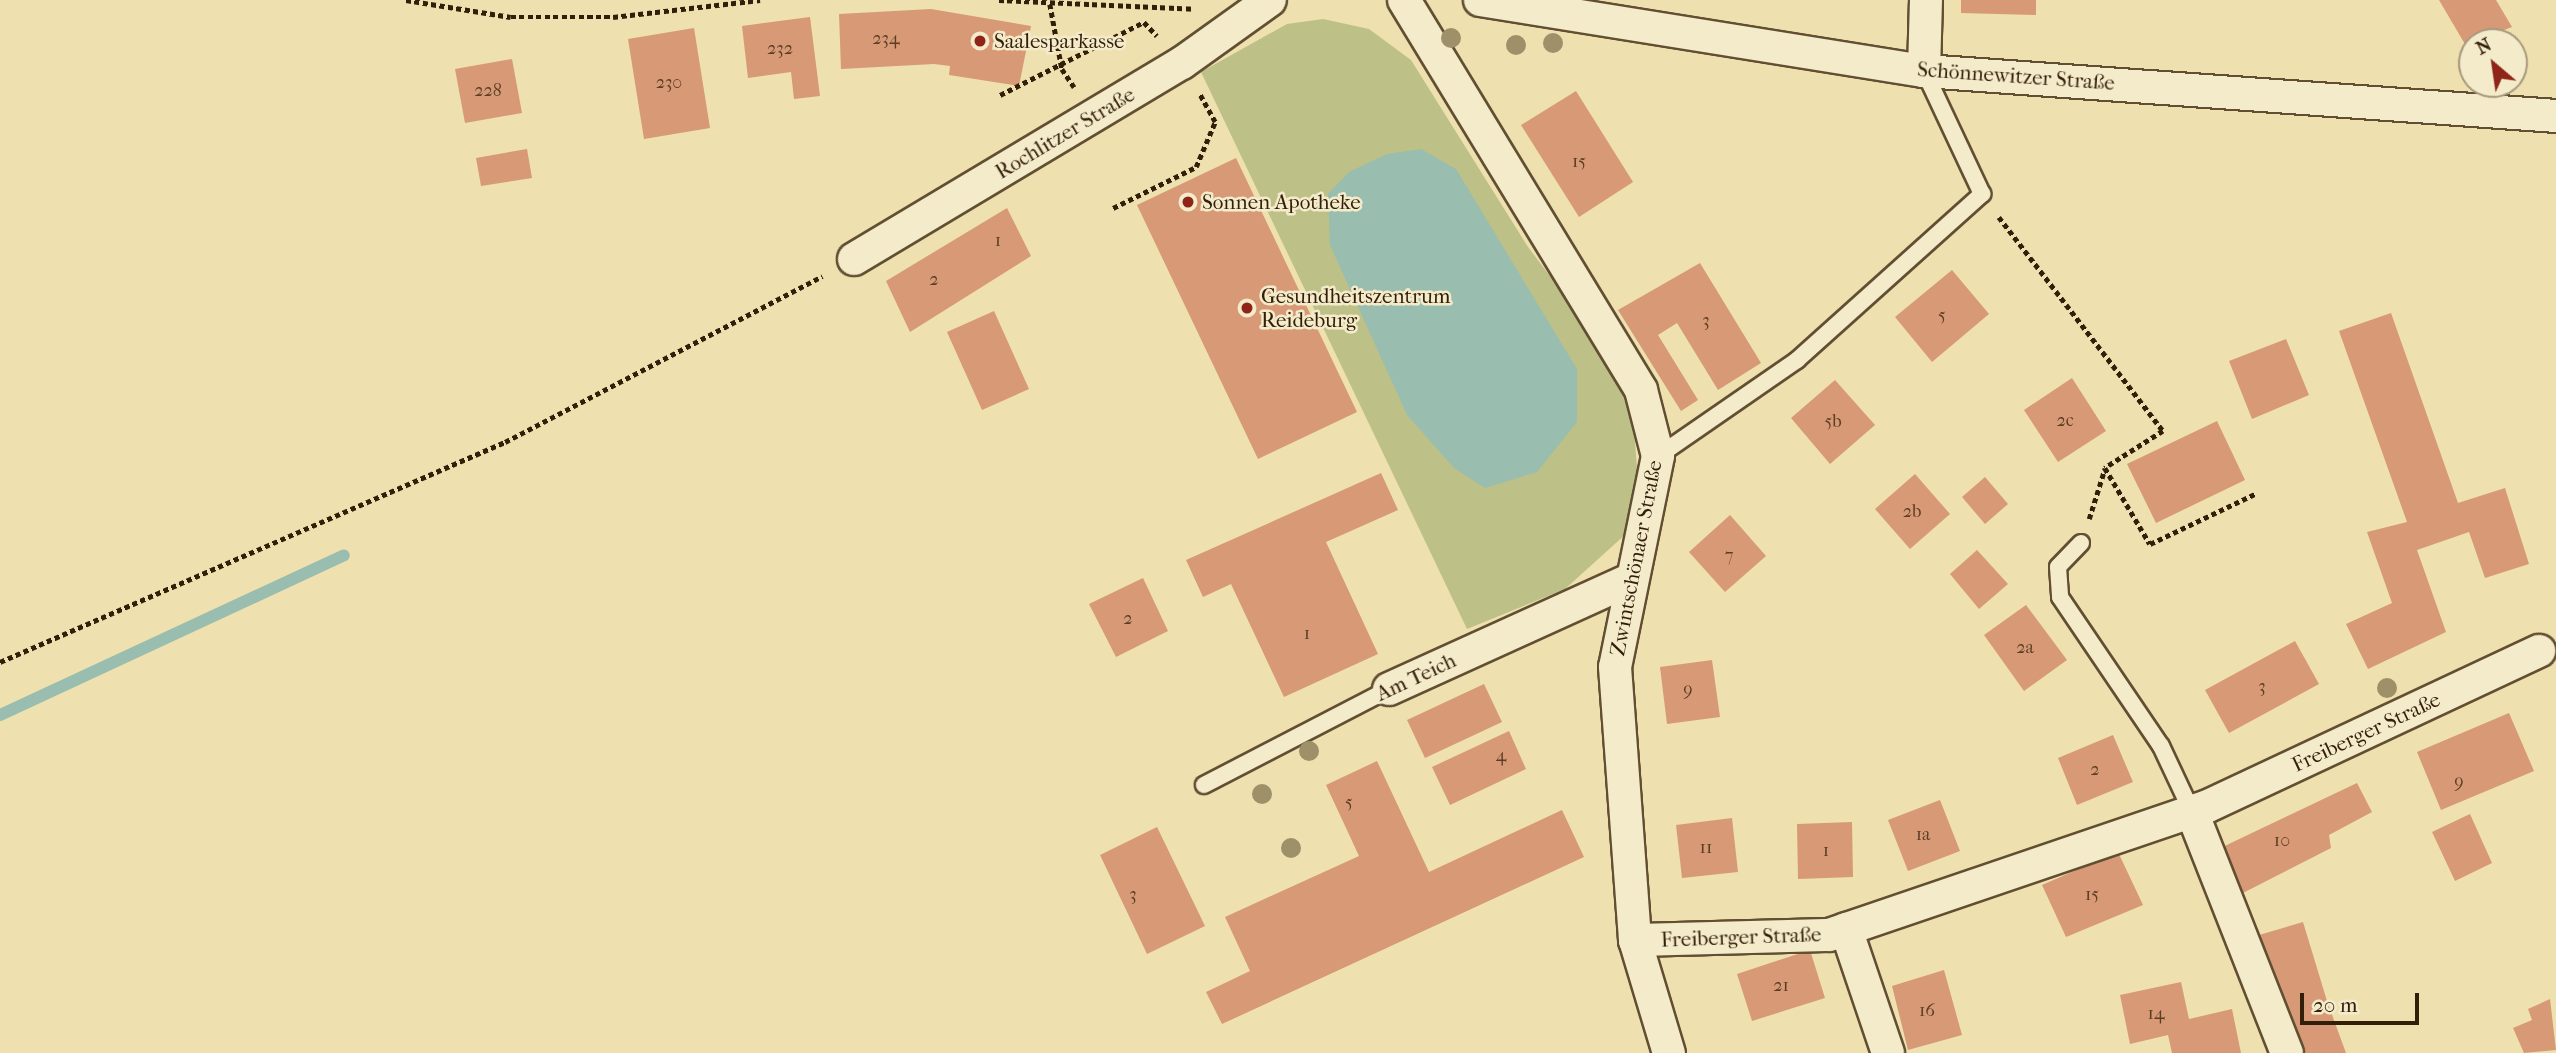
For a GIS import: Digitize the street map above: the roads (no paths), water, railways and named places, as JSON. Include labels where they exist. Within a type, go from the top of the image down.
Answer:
[{"type":"street","name":"Rochlitzer Straße","points":[[854,259],[1094,116],[1270,0]]},
{"type":"street","name":"Zwintschönaer Straße","points":[[1404,0],[1642,390],[1658,456],[1615,667],[1635,940],[1669,1053]]},
{"type":"street","name":"Schönnewitzer Straße","points":[[1480,0],[1924,71],[2556,116]]},
{"type":"street","points":[[1924,71],[1926,0]]},
{"type":"street","name":"Am Teich","points":[[1389,688],[1631,579]]},
{"type":"street","name":"Freiberger Straße","points":[[1635,940],[1846,929],[2192,812],[2539,650]]},
{"type":"street","points":[[2192,812],[2287,1053]]},
{"type":"street","name":"Freiberger Straße","points":[[1846,929],[1888,1053]]},
{"type":"lane","points":[[1658,456],[1797,360],[1982,194],[1924,71]]},
{"type":"lane","points":[[2081,543],[2059,568],[2060,597],[2161,746],[2192,812]]},
{"type":"lane","name":"Am Teich","points":[[1205,785],[1389,688]]},
{"type":"waterway","points":[[0,715],[344,555]]},
{"type":"place","name":"Saalesparkasse","points":[[980,41]]},
{"type":"place","name":"Sonnen Apotheke","points":[[1188,202]]},
{"type":"place","name":"Gesundheitszentrum Reideburg","points":[[1247,308]]}]
